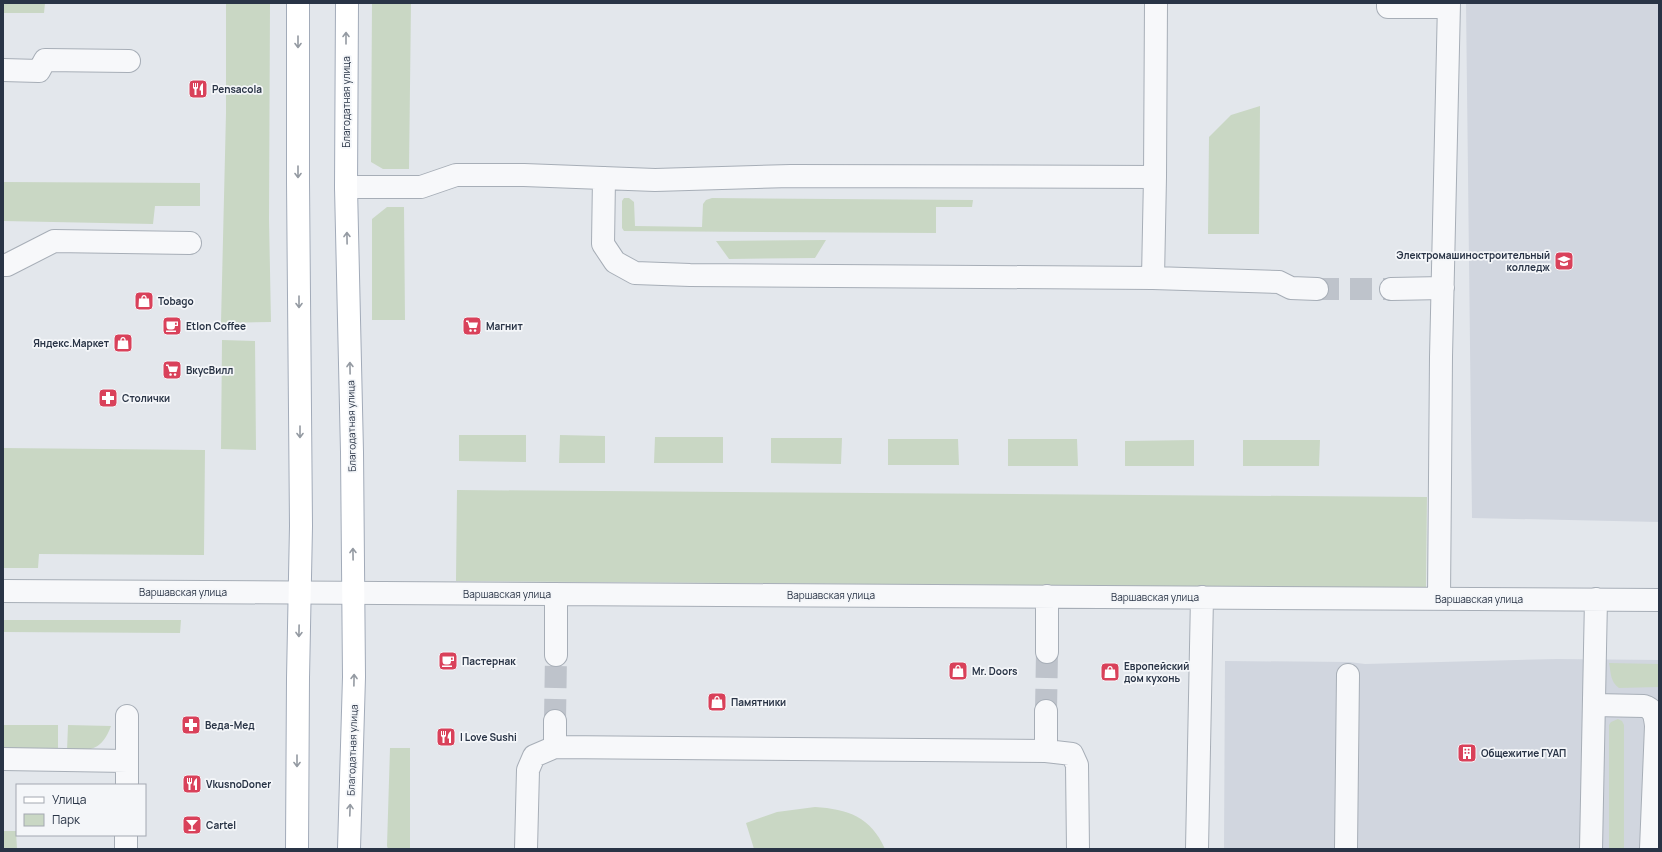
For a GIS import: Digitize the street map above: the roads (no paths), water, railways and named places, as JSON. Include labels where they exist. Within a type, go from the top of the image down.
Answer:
[{"type":"main road","points":[[297,849],[301,526],[298,3]]},
{"type":"main road","name":"Благодатная улица","points":[[347,3],[346,187],[352,452],[354,677],[349,849]]},
{"type":"street","points":[[1153,278],[1156,3]]},
{"type":"street","points":[[1388,3],[1388,7],[1448,5],[1439,598]]},
{"type":"street","points":[[3,70],[39,71],[45,60],[129,61]]},
{"type":"street","points":[[346,187],[421,187],[456,174],[655,180],[791,176],[1155,177]]},
{"type":"street","points":[[604,178],[603,244],[615,262],[635,273],[690,275],[1153,278],[1279,282],[1291,288],[1317,289]]},
{"type":"street","points":[[3,265],[8,265],[54,241],[190,243]]},
{"type":"street","points":[[1391,289],[1443,288]]},
{"type":"street","name":"Варшавская улица","points":[[3,591],[1659,600]]},
{"type":"street","points":[[556,594],[556,656]]},
{"type":"street","points":[[1047,596],[1047,652]]},
{"type":"street","points":[[1197,849],[1202,597]]},
{"type":"street","points":[[1591,849],[1596,599]]},
{"type":"street","points":[[1346,849],[1348,675]]},
{"type":"street","points":[[1594,705],[1644,706],[1653,712],[1656,726],[1651,849]]},
{"type":"street","points":[[1046,711],[1046,751]]},
{"type":"street","points":[[127,716],[127,784]]},
{"type":"street","points":[[555,721],[555,747]]},
{"type":"street","points":[[526,849],[528,770],[534,756],[555,747],[1046,751],[1072,754],[1078,765],[1078,849]]},
{"type":"street","points":[[3,759],[127,761]]},
{"type":"street","points":[[126,836],[126,849]]},
{"type":"tunnel","points":[[1317,289],[1391,289]]},
{"type":"tunnel","points":[[1046,711],[1047,652]]},
{"type":"tunnel","points":[[555,721],[556,655]]},
{"type":"place","name":"Pensacola","points":[[198,89]]},
{"type":"place","name":"Электромашиностроительный колледж","points":[[1564,261]]},
{"type":"place","name":"Tobago","points":[[144,301]]},
{"type":"place","name":"Etlon Coffee","points":[[172,326]]},
{"type":"place","name":"Магнит","points":[[472,326]]},
{"type":"place","name":"Яндекс.Маркет","points":[[123,343]]},
{"type":"place","name":"ВкусВилл","points":[[172,370]]},
{"type":"place","name":"Столички","points":[[108,398]]},
{"type":"place","name":"Пастернак","points":[[448,661]]},
{"type":"place","name":"Mr. Doors","points":[[958,671]]},
{"type":"place","name":"Европейский дом кухонь","points":[[1110,672]]},
{"type":"place","name":"Памятники","points":[[717,702]]},
{"type":"place","name":"Веда-Мед","points":[[191,725]]},
{"type":"place","name":"I Love Sushi","points":[[446,737]]},
{"type":"place","name":"Общежитие ГУАП","points":[[1467,753]]},
{"type":"place","name":"VkusnoDoner","points":[[192,784]]},
{"type":"place","name":"Cartel","points":[[192,825]]}]
